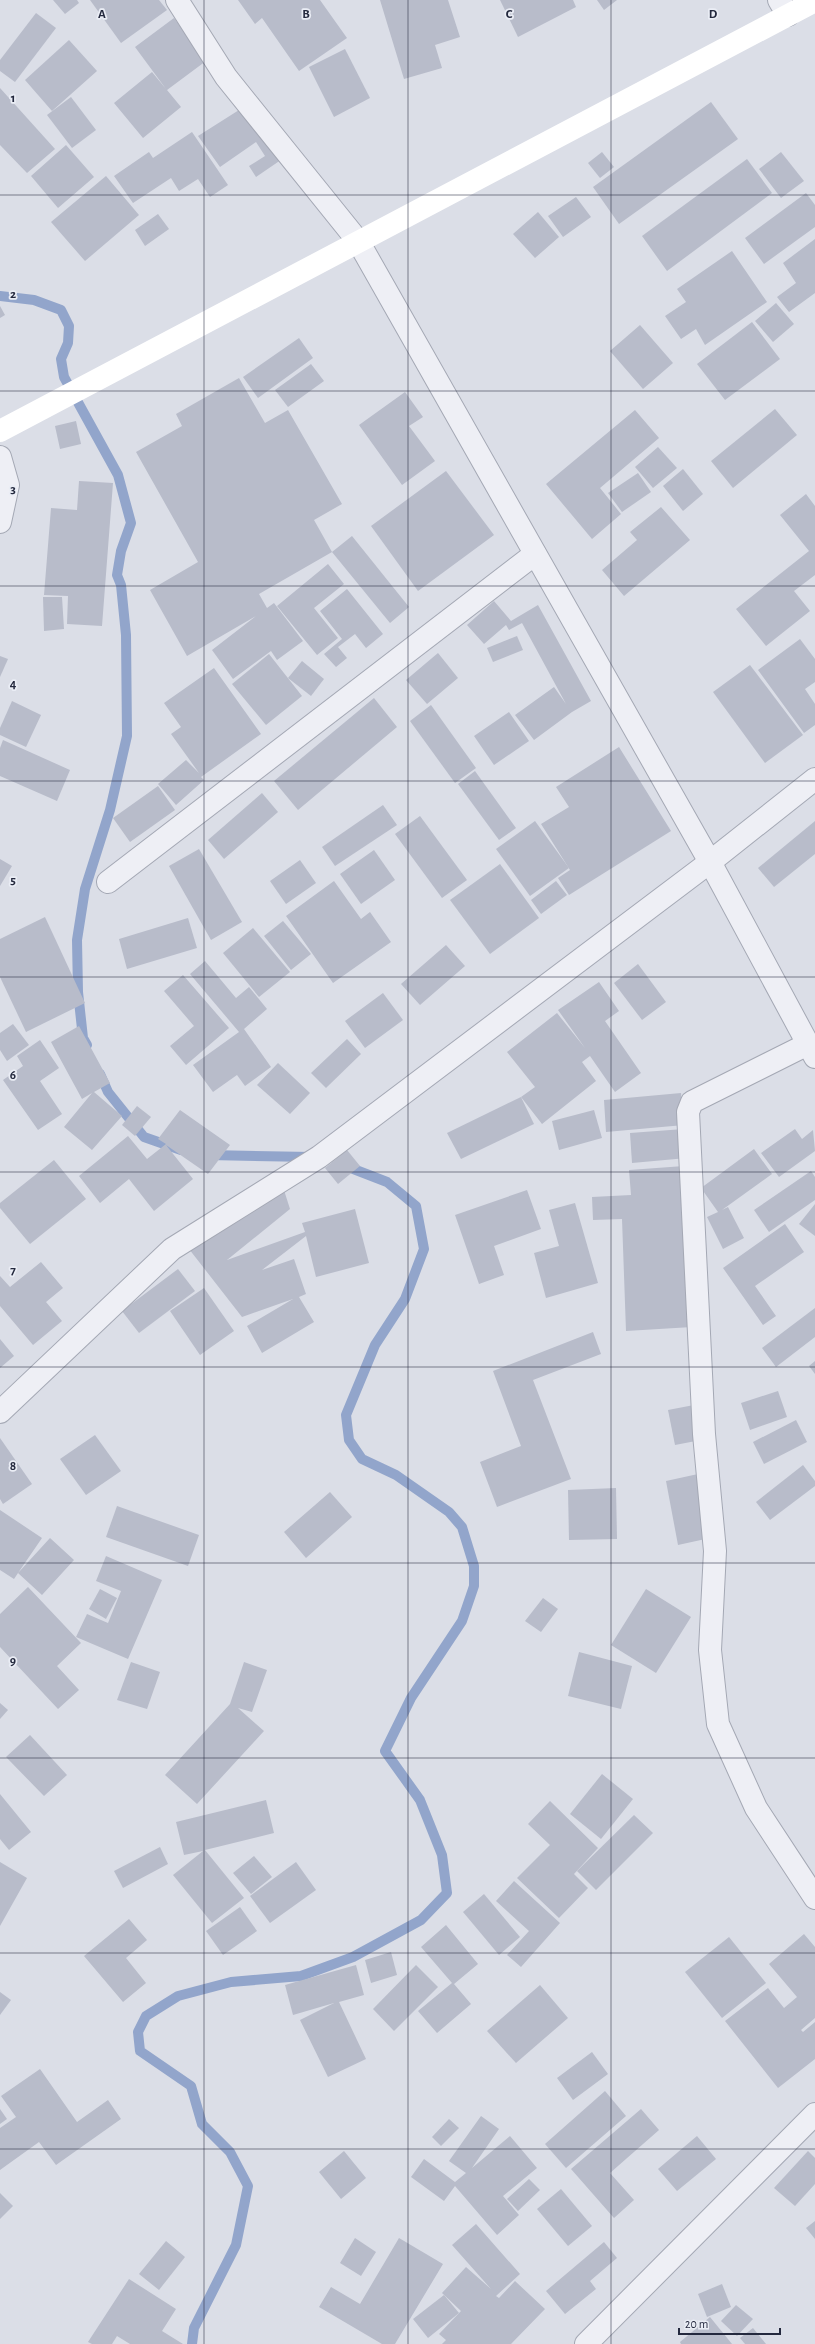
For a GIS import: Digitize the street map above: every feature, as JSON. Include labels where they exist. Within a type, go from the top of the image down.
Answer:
[{"type":"main road","points":[[7,428],[358,241],[783,7],[815,1]]},
{"type":"street","points":[[177,0],[226,77],[358,241],[710,862],[812,1050],[692,1102],[688,1112],[704,1434],[715,1552],[710,1650],[718,1724],[756,1808],[815,1898]]},
{"type":"street","points":[[0,457],[8,485],[0,522]]},
{"type":"street","points":[[108,882],[535,554]]},
{"type":"street","points":[[0,1412],[172,1249],[319,1157],[710,862],[815,779]]},
{"type":"street","points":[[586,2344],[815,2114]]},
{"type":"building","points":[[53,0],[77,0],[79,3],[65,14]]},
{"type":"building","points":[[90,0],[159,0],[167,10],[121,43]]},
{"type":"building","points":[[238,0],[320,0],[347,38],[299,71],[262,18],[255,24]]},
{"type":"building","points":[[380,0],[448,0],[460,37],[435,45],[442,68],[404,79]]},
{"type":"building","points":[[500,0],[573,0],[576,7],[518,37]]},
{"type":"building","points":[[597,0],[617,0],[604,10]]},
{"type":"building","points":[[36,13],[56,28],[15,82],[0,71],[0,60]]},
{"type":"building","points":[[174,18],[206,61],[167,90],[181,107],[143,138],[114,103],[152,72],[166,89],[135,47]]},
{"type":"building","points":[[69,40],[97,71],[52,111],[25,80]]},
{"type":"building","points":[[345,49],[370,98],[334,117],[309,67]]},
{"type":"building","points":[[0,88],[55,149],[27,173],[0,145]]},
{"type":"building","points":[[71,97],[96,130],[72,148],[47,115]]},
{"type":"building","points":[[258,98],[294,151],[256,177],[249,166],[265,156],[256,142],[220,167],[198,136]]},
{"type":"building","points":[[711,102],[738,139],[619,224],[593,187]]},
{"type":"building","points":[[192,132],[228,185],[210,197],[198,179],[179,191],[171,178],[133,203],[114,176],[149,152],[153,158]]},
{"type":"building","points":[[66,145],[94,177],[58,208],[31,176]]},
{"type":"building","points":[[602,152],[614,167],[600,178],[588,163]]},
{"type":"building","points":[[781,152],[804,181],[781,198],[759,169]]},
{"type":"building","points":[[747,159],[772,193],[667,271],[642,236]]},
{"type":"building","points":[[106,176],[139,215],[85,261],[51,222]]},
{"type":"building","points":[[806,193],[815,205],[815,227],[764,264],[745,238]]},
{"type":"building","points":[[576,197],[591,217],[563,237],[548,216]]},
{"type":"building","points":[[538,212],[559,237],[535,258],[513,234]]},
{"type":"building","points":[[158,214],[169,229],[145,246],[135,230]]},
{"type":"building","points":[[815,239],[815,293],[789,312],[777,297],[796,283],[783,263]]},
{"type":"building","points":[[732,251],[767,302],[705,345],[696,329],[681,339],[665,316],[686,302],[677,289]]},
{"type":"building","points":[[776,303],[794,324],[773,342],[755,321]]},
{"type":"building","points":[[0,306],[5,315],[0,318]]},
{"type":"building","points":[[752,322],[780,359],[725,400],[697,364]]},
{"type":"building","points":[[640,325],[673,363],[643,389],[610,351]]},
{"type":"building","points":[[299,338],[313,358],[258,398],[243,377]]},
{"type":"building","points":[[311,364],[324,381],[288,407],[275,390]]},
{"type":"building","points":[[239,378],[265,423],[288,410],[342,504],[314,520],[332,552],[259,594],[267,608],[274,603],[303,641],[277,660],[271,651],[233,679],[212,650],[256,616],[187,656],[150,590],[198,562],[136,452],[182,426],[176,414]]},
{"type":"building","points":[[405,392],[423,417],[409,426],[435,461],[402,485],[359,425]]},
{"type":"building","points":[[775,409],[797,435],[733,488],[711,461]]},
{"type":"building","points":[[635,410],[659,438],[600,488],[621,514],[592,539],[546,484]]},
{"type":"building","points":[[76,421],[81,444],[60,449],[55,426]]},
{"type":"building","points":[[658,447],[677,468],[653,488],[635,467]]},
{"type":"building","points":[[683,469],[703,494],[683,511],[663,486]]},
{"type":"building","points":[[446,471],[494,535],[418,591],[371,526]]},
{"type":"building","points":[[638,473],[651,492],[622,512],[608,493]]},
{"type":"building","points":[[79,481],[113,483],[102,626],[67,624],[68,596],[44,595],[51,508],[77,510]]},
{"type":"building","points":[[806,494],[815,506],[815,575],[794,591],[810,611],[766,646],[736,609],[809,551],[780,515]]},
{"type":"building","points":[[661,507],[690,540],[624,596],[602,570],[637,540],[630,532]]},
{"type":"building","points":[[352,536],[409,607],[390,623],[332,552]]},
{"type":"building","points":[[328,564],[344,584],[314,608],[338,638],[317,655],[277,606]]},
{"type":"building","points":[[347,589],[383,634],[366,648],[355,634],[338,647],[347,658],[336,667],[324,654],[342,639],[320,611]]},
{"type":"building","points":[[43,597],[62,597],[64,629],[44,631]]},
{"type":"building","points":[[494,601],[511,621],[538,605],[591,701],[572,712],[534,740],[515,715],[554,687],[566,704],[522,623],[509,630],[506,625],[484,644],[467,625]]},
{"type":"building","points":[[517,636],[523,650],[493,662],[487,648]]},
{"type":"building","points":[[800,639],[815,659],[815,682],[805,689],[815,704],[815,725],[804,733],[758,670]]},
{"type":"building","points":[[438,653],[458,678],[427,704],[406,680]]},
{"type":"building","points":[[269,654],[302,696],[266,725],[232,684]]},
{"type":"building","points":[[0,656],[8,659],[0,677]]},
{"type":"building","points":[[302,661],[324,679],[311,696],[288,678]]},
{"type":"building","points":[[750,665],[803,735],[765,763],[713,692]]},
{"type":"building","points":[[214,668],[261,734],[201,777],[204,780],[176,805],[158,784],[186,760],[199,773],[171,734],[181,727],[164,703]]},
{"type":"building","points":[[374,698],[397,727],[298,810],[274,781]]},
{"type":"building","points":[[12,701],[41,715],[26,747],[0,735],[0,728]]},
{"type":"building","points":[[431,705],[476,768],[455,783],[410,721]]},
{"type":"building","points":[[509,712],[529,741],[494,765],[474,736]]},
{"type":"building","points":[[3,740],[70,770],[57,801],[0,776],[0,748]]},
{"type":"building","points":[[619,747],[671,831],[569,895],[558,878],[570,870],[541,824],[569,807],[556,787]]},
{"type":"building","points":[[475,771],[516,828],[499,840],[458,784]]},
{"type":"building","points":[[158,786],[175,810],[130,842],[113,818]]},
{"type":"building","points":[[262,793],[278,812],[224,859],[208,840]]},
{"type":"building","points":[[383,805],[397,825],[335,866],[322,847]]},
{"type":"building","points":[[420,816],[467,880],[442,898],[395,834]]},
{"type":"building","points":[[535,821],[569,868],[530,896],[496,849]]},
{"type":"building","points":[[815,821],[815,854],[774,887],[758,868]]},
{"type":"building","points":[[199,849],[242,922],[211,940],[169,866]]},
{"type":"building","points":[[374,850],[395,880],[361,904],[340,874]]},
{"type":"building","points":[[0,859],[12,866],[0,886]]},
{"type":"building","points":[[300,860],[316,883],[286,904],[270,881]]},
{"type":"building","points":[[500,864],[539,918],[490,954],[450,900]]},
{"type":"building","points":[[334,881],[361,919],[370,912],[391,942],[333,983],[286,916]]},
{"type":"building","points":[[556,881],[567,895],[541,914],[531,900]]},
{"type":"building","points":[[45,917],[85,1003],[26,1032],[0,977],[0,939]]},
{"type":"building","points":[[188,918],[197,948],[127,969],[119,939]]},
{"type":"building","points":[[283,921],[311,954],[291,970],[264,936]]},
{"type":"building","points":[[253,928],[290,972],[259,997],[223,953]]},
{"type":"building","points":[[446,945],[465,966],[420,1005],[401,984]]},
{"type":"building","points":[[205,961],[236,998],[249,987],[267,1009],[244,1029],[271,1067],[245,1086],[237,1075],[213,1092],[193,1065],[239,1032],[190,974]]},
{"type":"building","points":[[638,964],[666,1002],[642,1020],[614,983]]},
{"type":"building","points":[[183,975],[229,1028],[186,1065],[170,1046],[194,1026],[164,991]]},
{"type":"building","points":[[599,982],[619,1011],[605,1021],[641,1073],[615,1092],[590,1056],[582,1062],[596,1081],[542,1124],[521,1097],[535,1087],[507,1052],[557,1013],[585,1048],[558,1010]]},
{"type":"building","points":[[383,993],[403,1020],[365,1048],[345,1021]]},
{"type":"building","points":[[13,1024],[29,1045],[7,1061],[0,1050],[0,1033]]},
{"type":"building","points":[[79,1026],[110,1083],[94,1092],[122,1116],[92,1150],[64,1127],[92,1093],[82,1099],[51,1042]]},
{"type":"building","points":[[347,1039],[361,1054],[326,1088],[311,1073]]},
{"type":"building","points":[[40,1040],[59,1068],[40,1081],[62,1114],[38,1130],[3,1080],[23,1066],[17,1056]]},
{"type":"building","points":[[278,1063],[310,1093],[290,1114],[257,1085]]},
{"type":"building","points":[[681,1093],[684,1125],[606,1132],[604,1100]]},
{"type":"building","points":[[521,1097],[534,1124],[461,1159],[447,1133]]},
{"type":"building","points":[[137,1106],[151,1117],[135,1136],[122,1125]]},
{"type":"building","points":[[180,1110],[230,1145],[208,1174],[166,1145],[193,1179],[154,1211],[129,1179],[100,1203],[79,1176],[128,1136],[147,1159],[166,1144],[158,1139]]},
{"type":"building","points":[[594,1110],[602,1138],[559,1150],[552,1121]]},
{"type":"building","points":[[684,1129],[687,1158],[632,1163],[630,1133]]},
{"type":"building","points":[[795,1129],[802,1139],[813,1130],[815,1151],[779,1177],[761,1153]]},
{"type":"building","points":[[754,1149],[772,1174],[722,1210],[728,1207],[744,1238],[723,1249],[707,1217],[718,1212],[701,1188]]},
{"type":"building","points":[[347,1150],[360,1166],[338,1184],[325,1168]]},
{"type":"building","points":[[54,1160],[86,1199],[30,1244],[0,1208],[0,1203]]},
{"type":"building","points":[[684,1166],[692,1327],[626,1331],[622,1219],[593,1220],[592,1197],[631,1195],[629,1170]]},
{"type":"building","points":[[811,1171],[815,1177],[815,1200],[769,1232],[754,1210]]},
{"type":"building","points":[[283,1187],[290,1209],[227,1260],[305,1232],[302,1223],[355,1209],[369,1263],[316,1277],[306,1236],[262,1270],[294,1259],[306,1294],[299,1297],[314,1322],[262,1353],[247,1326],[293,1299],[242,1317],[189,1249]]},
{"type":"building","points":[[527,1190],[541,1229],[494,1246],[504,1275],[479,1284],[455,1215]]},
{"type":"building","points":[[575,1203],[598,1283],[546,1298],[534,1253],[559,1246],[549,1210]]},
{"type":"building","points":[[815,1204],[815,1236],[799,1224]]},
{"type":"building","points":[[785,1224],[804,1252],[755,1286],[776,1316],[763,1325],[723,1268]]},
{"type":"building","points":[[41,1262],[63,1288],[46,1302],[62,1321],[33,1345],[0,1306],[0,1276],[10,1287]]},
{"type":"building","points":[[178,1269],[195,1291],[139,1333],[122,1311]]},
{"type":"building","points":[[204,1288],[234,1331],[200,1355],[170,1311]]},
{"type":"building","points":[[815,1308],[815,1337],[776,1367],[762,1348]]},
{"type":"building","points":[[593,1332],[601,1354],[533,1380],[571,1479],[497,1507],[480,1462],[521,1446],[493,1371]]},
{"type":"building","points":[[0,1339],[14,1356],[0,1368]]},
{"type":"building","points":[[815,1361],[815,1374],[809,1366]]},
{"type":"building","points":[[778,1391],[787,1417],[750,1430],[741,1403]]},
{"type":"building","points":[[694,1405],[701,1440],[675,1445],[668,1410]]},
{"type":"building","points":[[796,1420],[807,1442],[764,1464],[753,1442]]},
{"type":"building","points":[[95,1435],[121,1471],[86,1495],[60,1459]]},
{"type":"building","points":[[0,1438],[32,1484],[3,1504],[0,1499]]},
{"type":"building","points":[[803,1465],[815,1481],[815,1486],[770,1520],[756,1502]]},
{"type":"building","points":[[698,1474],[710,1538],[678,1545],[666,1481]]},
{"type":"building","points":[[616,1488],[617,1539],[569,1540],[568,1490]]},
{"type":"building","points":[[330,1492],[352,1517],[306,1558],[284,1532]]},
{"type":"building","points":[[117,1506],[199,1535],[188,1566],[106,1537]]},
{"type":"building","points":[[0,1510],[42,1538],[14,1579],[0,1570]]},
{"type":"building","points":[[50,1538],[74,1560],[42,1595],[18,1573]]},
{"type":"building","points":[[106,1556],[162,1580],[128,1659],[76,1637],[87,1614],[108,1623],[121,1591],[96,1581]]},
{"type":"building","points":[[28,1587],[81,1643],[57,1666],[79,1690],[58,1709],[0,1647],[0,1614]]},
{"type":"building","points":[[100,1589],[117,1598],[106,1619],[89,1609]]},
{"type":"building","points":[[646,1589],[691,1617],[656,1673],[611,1645]]},
{"type":"building","points":[[543,1598],[558,1609],[541,1632],[525,1621]]},
{"type":"building","points":[[579,1652],[632,1666],[621,1709],[568,1696]]},
{"type":"building","points":[[131,1662],[160,1672],[147,1709],[117,1700]]},
{"type":"building","points":[[244,1662],[267,1670],[252,1712],[238,1708],[264,1731],[197,1804],[165,1775],[230,1704]]},
{"type":"building","points":[[0,1703],[8,1710],[0,1719]]},
{"type":"building","points":[[30,1735],[67,1775],[44,1796],[6,1757]]},
{"type":"building","points":[[602,1774],[633,1799],[601,1839],[570,1814]]},
{"type":"building","points":[[0,1794],[31,1832],[9,1850],[0,1839]]},
{"type":"building","points":[[266,1800],[274,1833],[205,1850],[244,1898],[212,1923],[173,1875],[203,1851],[184,1855],[176,1822]]},
{"type":"building","points":[[550,1801],[598,1848],[574,1874],[588,1888],[559,1918],[517,1878],[550,1845],[528,1824]]},
{"type":"building","points":[[634,1815],[653,1833],[596,1890],[577,1871]]},
{"type":"building","points":[[160,1847],[168,1864],[123,1888],[114,1871]]},
{"type":"building","points":[[254,1856],[272,1877],[251,1894],[233,1873]]},
{"type":"building","points":[[0,1862],[27,1878],[0,1926]]},
{"type":"building","points":[[296,1862],[316,1890],[270,1923],[250,1896]]},
{"type":"building","points":[[514,1881],[560,1923],[521,1967],[507,1955],[529,1931],[496,1901]]},
{"type":"building","points":[[484,1894],[520,1937],[499,1955],[463,1912]]},
{"type":"building","points":[[240,1907],[257,1931],[223,1955],[206,1931]]},
{"type":"building","points":[[129,1919],[147,1940],[126,1958],[146,1983],[123,2002],[84,1956]]},
{"type":"building","points":[[446,1925],[478,1964],[454,1984],[471,2004],[437,2033],[418,2011],[452,1983],[421,1947]]},
{"type":"building","points":[[804,1934],[815,1947],[815,2018],[801,2030],[803,2032],[815,2022],[815,2059],[778,2088],[725,2021],[768,1988],[784,2008],[797,1997],[769,1964]]},
{"type":"building","points":[[729,1937],[766,1983],[722,2018],[685,1972]]},
{"type":"building","points":[[391,1952],[397,1975],[371,1983],[365,1960]]},
{"type":"building","points":[[356,1965],[364,1995],[339,2002],[366,2059],[328,2077],[300,2020],[334,2003],[293,2015],[285,1985]]},
{"type":"building","points":[[416,1965],[438,1987],[394,2031],[373,2009]]},
{"type":"building","points":[[540,1985],[568,2018],[516,2063],[487,2031]]},
{"type":"building","points":[[0,1992],[11,2000],[0,2015]]},
{"type":"building","points":[[592,2052],[608,2074],[573,2100],[557,2078]]},
{"type":"building","points":[[40,2069],[77,2122],[108,2100],[121,2119],[56,2165],[39,2142],[0,2170],[0,2128],[16,2117],[1,2096]]},
{"type":"building","points":[[605,2091],[626,2116],[566,2168],[545,2144]]},
{"type":"building","points":[[0,2109],[7,2119],[0,2124]]},
{"type":"building","points":[[641,2109],[659,2130],[610,2173],[634,2200],[614,2218],[571,2169]]},
{"type":"building","points":[[481,2116],[499,2129],[472,2168],[510,2136],[537,2168],[503,2196],[519,2215],[497,2235],[455,2186],[444,2201],[411,2177],[424,2159],[455,2182],[466,2173],[449,2161]]},
{"type":"building","points":[[449,2119],[459,2128],[441,2146],[432,2137]]},
{"type":"building","points":[[697,2136],[716,2159],[677,2191],[658,2169]]},
{"type":"building","points":[[344,2151],[366,2178],[341,2199],[319,2172]]},
{"type":"building","points":[[808,2151],[815,2158],[815,2184],[795,2206],[774,2188]]},
{"type":"building","points":[[529,2179],[540,2190],[518,2211],[507,2199]]},
{"type":"building","points":[[561,2189],[592,2226],[568,2246],[537,2209]]},
{"type":"building","points":[[0,2193],[13,2206],[0,2219]]},
{"type":"building","points":[[815,2221],[815,2239],[806,2228]]},
{"type":"building","points":[[476,2224],[520,2274],[496,2296],[499,2298],[515,2281],[545,2309],[511,2344],[442,2344],[446,2340],[439,2334],[461,2311],[442,2293],[466,2267],[491,2289],[452,2245]]},
{"type":"building","points":[[355,2238],[376,2252],[361,2276],[340,2263]]},
{"type":"building","points":[[399,2238],[443,2264],[395,2344],[382,2344],[319,2307],[331,2287],[360,2304]]},
{"type":"building","points":[[166,2241],[185,2257],[159,2290],[139,2274]]},
{"type":"building","points":[[604,2242],[617,2258],[590,2281],[596,2289],[565,2314],[546,2291]]},
{"type":"building","points":[[129,2279],[176,2309],[162,2331],[183,2344],[130,2344],[117,2336],[112,2344],[92,2344],[88,2342]]},
{"type":"building","points":[[722,2284],[731,2307],[707,2317],[698,2294]]},
{"type":"building","points":[[444,2295],[459,2313],[428,2338],[413,2319]]},
{"type":"building","points":[[736,2305],[753,2319],[737,2336],[721,2321]]},
{"type":"building","points":[[710,2317],[732,2344],[681,2344],[680,2342]]},
{"type":"building","points":[[753,2328],[766,2344],[745,2344],[740,2338]]},
{"type":"waterway","points":[[0,296],[34,300],[61,310],[69,326],[68,343],[61,359],[64,377],[118,475],[131,523],[121,551],[117,575],[121,585],[126,635],[127,736],[110,810],[85,889],[77,940],[78,992],[83,1038],[87,1045]]},
{"type":"waterway","points":[[100,1074],[108,1092],[144,1137],[181,1150]]},
{"type":"waterway","points":[[208,1155],[312,1157]]},
{"type":"waterway","points":[[192,2344],[194,2328],[236,2245],[248,2186],[230,2152],[202,2124],[191,2086],[140,2051],[138,2032],[146,2016],[178,1996],[231,1982],[301,1976],[353,1957],[421,1920],[447,1893],[442,1855],[420,1800],[385,1751],[411,1698],[462,1621],[474,1586],[474,1566],[462,1527],[449,1512],[396,1475],[362,1459],[349,1440],[346,1415],[375,1345],[405,1299],[424,1249],[416,1206],[387,1182],[343,1165]]}]
